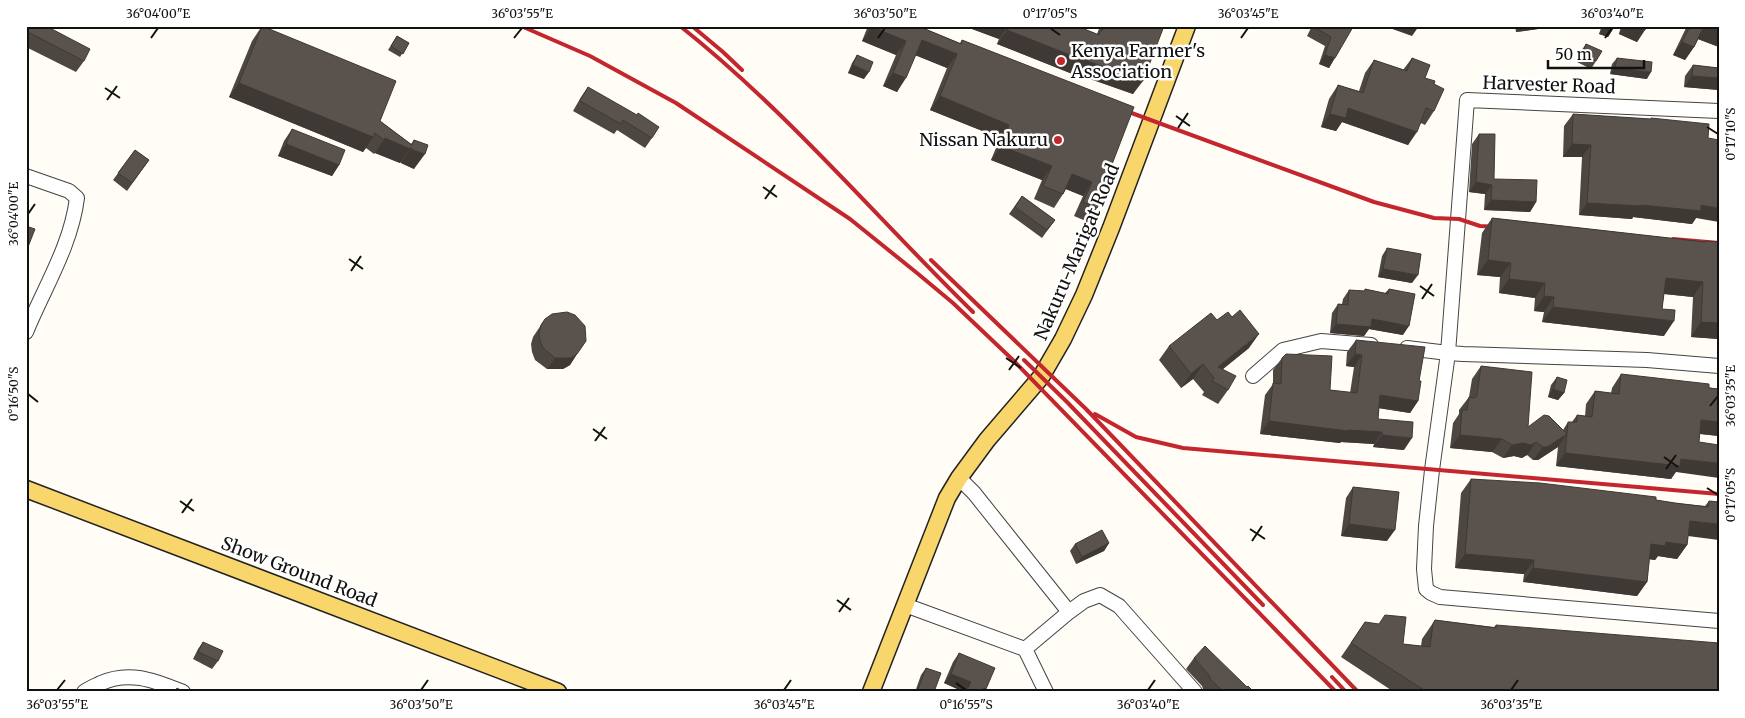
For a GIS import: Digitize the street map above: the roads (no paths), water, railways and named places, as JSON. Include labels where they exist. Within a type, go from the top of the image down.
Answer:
[{"type":"main road","name":"Nakuru-Marigat Road","points":[[871,692],[948,498],[959,478],[987,440],[1037,383],[1063,339],[1084,295],[1188,26]]},
{"type":"main road","name":"Show Ground Road","points":[[26,489],[558,692]]},
{"type":"street","name":"Harvester Road","points":[[1448,353],[1467,100],[1719,111]]},
{"type":"street","points":[[26,176],[69,191],[77,198],[75,216],[64,248],[28,324]]},
{"type":"street","points":[[1253,376],[1283,350],[1322,341],[1463,354],[1647,360],[1719,366]]},
{"type":"street","points":[[1448,353],[1426,526],[1424,569],[1426,589],[1431,594],[1440,597],[1719,622]]},
{"type":"street","points":[[959,478],[974,493],[1069,612]]},
{"type":"street","points":[[1025,649],[1084,601],[1100,595],[1119,606],[1195,692]]},
{"type":"street","points":[[905,605],[1025,649],[1046,692]]},
{"type":"street","points":[[84,692],[108,680],[131,676],[155,681],[183,692]]},
{"type":"railway","points":[[521,26],[590,56],[676,103],[850,219],[917,273],[953,303],[1014,361],[1336,692]]},
{"type":"railway","points":[[680,26],[794,128],[973,312]]},
{"type":"railway","points":[[692,26],[742,70]]},
{"type":"railway","points":[[1118,108],[1374,202],[1434,218],[1459,219],[1480,226],[1501,227]]},
{"type":"railway","points":[[1673,239],[1719,243]]},
{"type":"railway","points":[[931,260],[1086,409],[1358,692]]},
{"type":"railway","points":[[1024,360],[1263,605]]},
{"type":"railway","points":[[1095,414],[1136,437],[1183,448],[1719,494]]},
{"type":"railway","points":[[1332,677],[1346,692]]},
{"type":"place","name":"Kenya Farmer's Association","points":[[1061,61]]},
{"type":"place","name":"Nissan Nakuru","points":[[1058,140]]}]
